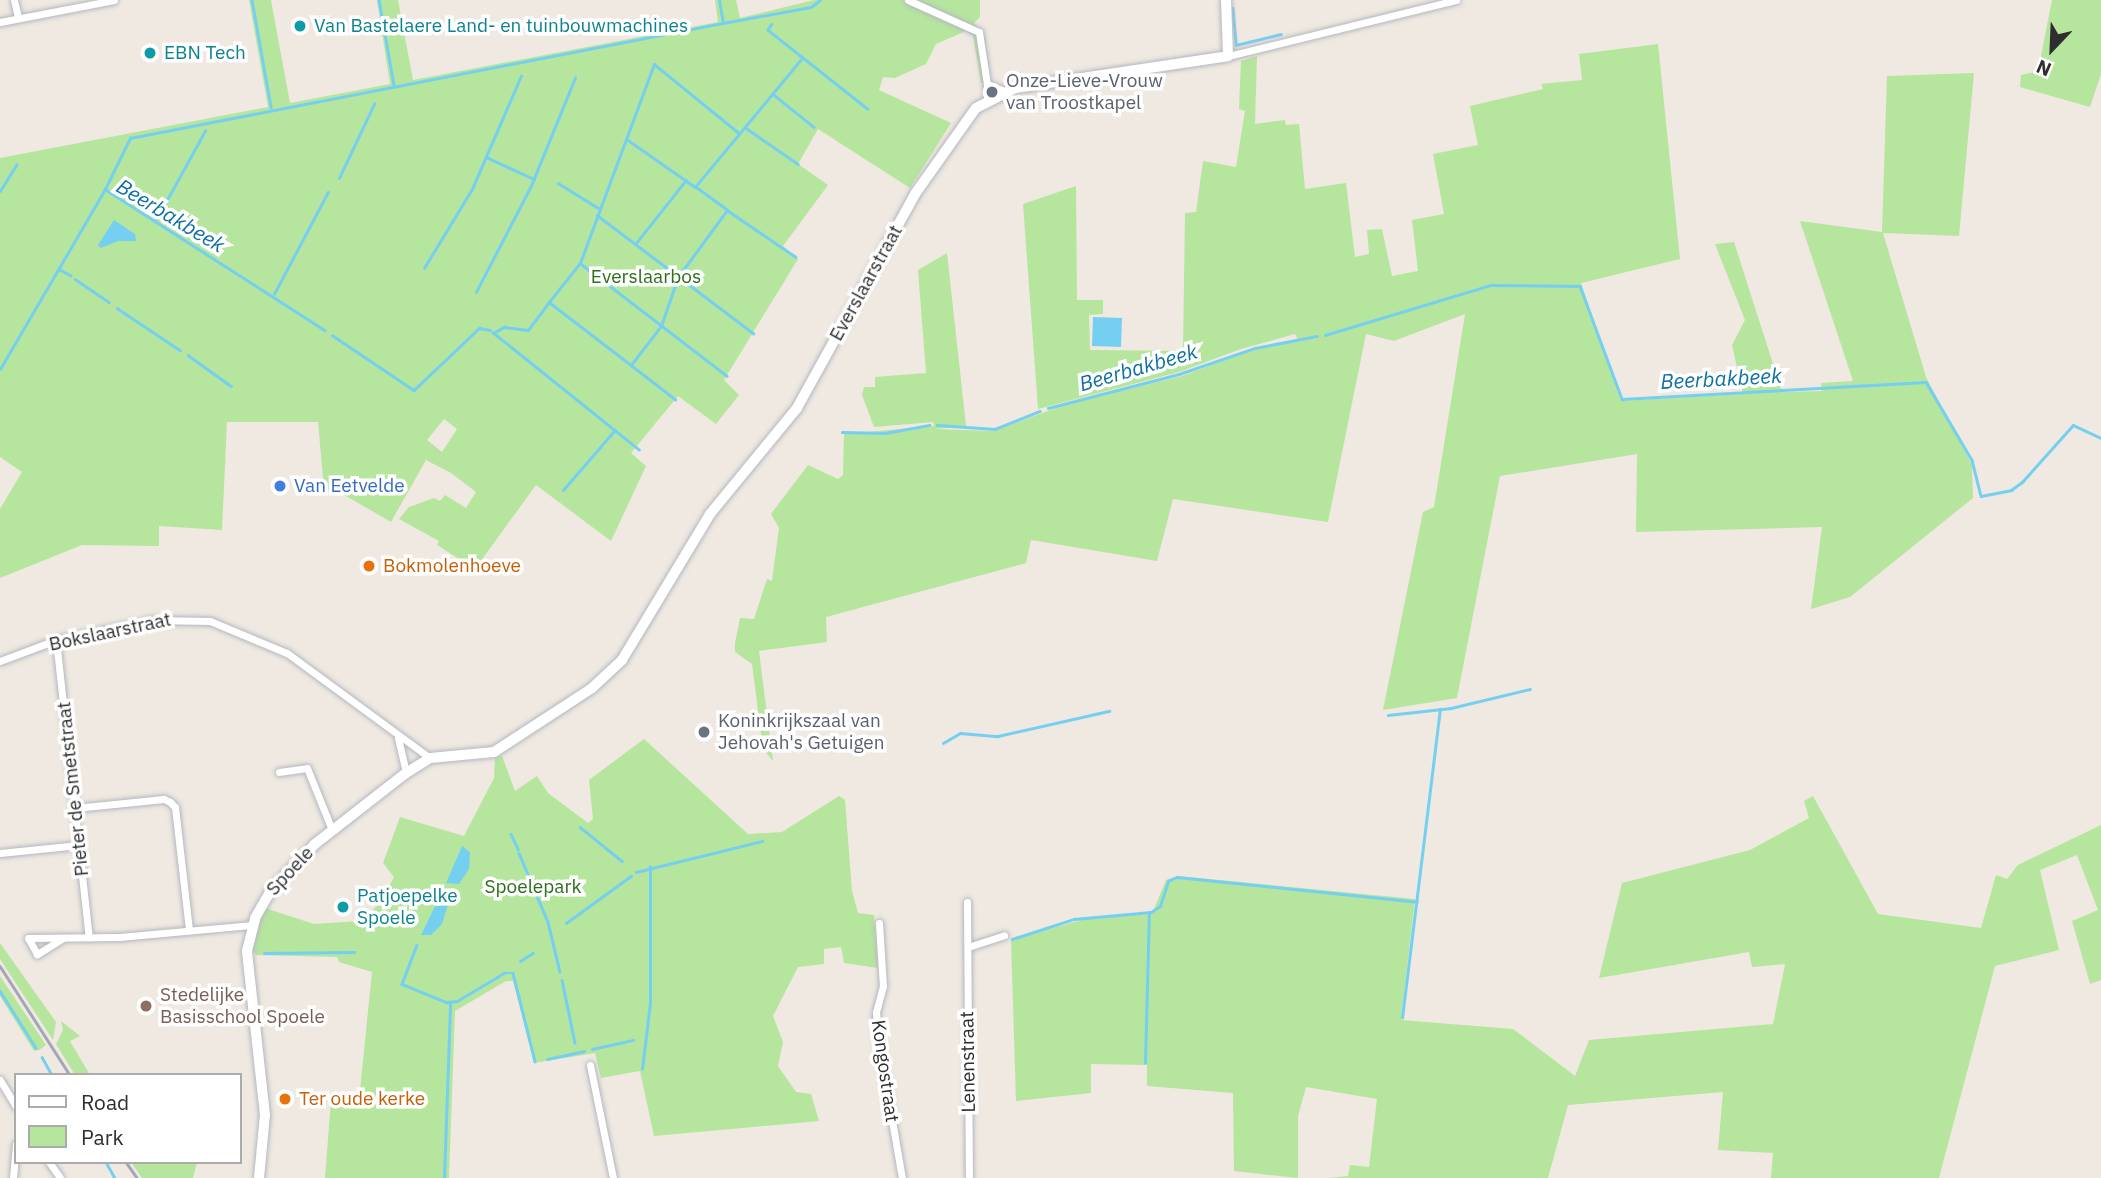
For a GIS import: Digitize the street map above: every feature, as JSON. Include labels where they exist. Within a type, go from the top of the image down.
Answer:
[{"type":"street","points":[[14,0],[18,18]]},
{"type":"street","points":[[0,22],[114,0]]},
{"type":"street","points":[[908,0],[979,32],[987,100]]},
{"type":"street","points":[[1226,0],[1228,56]]},
{"type":"street","name":"Everslaarstraat","points":[[406,773],[430,758],[474,756],[500,749],[592,688],[636,645],[710,514],[797,408],[927,173],[956,131],[987,100],[1004,91],[1228,56],[1456,0]]},
{"type":"street","points":[[987,84],[1004,91]]},
{"type":"street","name":"Bokslaarstraat","points":[[0,661],[56,640],[153,620],[210,621],[287,653],[326,678],[398,738],[430,758]]},
{"type":"street","name":"Pieter de Smetstraat","points":[[56,640],[89,937]]},
{"type":"street","points":[[398,738],[406,773]]},
{"type":"street","points":[[279,772],[307,768],[332,830]]},
{"type":"street","name":"Spoele","points":[[259,1178],[265,1115],[248,964],[252,925],[279,880],[332,830],[406,773]]},
{"type":"street","points":[[75,808],[164,799],[175,807],[189,930]]},
{"type":"street","points":[[0,853],[79,845]]},
{"type":"street","name":"Lenenstraat","points":[[967,902],[969,1178]]},
{"type":"street","name":"Kongostraat","points":[[879,923],[883,986],[876,1012],[878,1045],[902,1178]]},
{"type":"street","points":[[64,938],[252,925]]},
{"type":"street","points":[[968,947],[1004,935]]},
{"type":"street","points":[[590,1065],[614,1178]]},
{"type":"street","points":[[0,1080],[14,1104]]},
{"type":"green space","name":"Everslaarbos","points":[[249,0],[271,0],[290,103],[390,84],[377,0],[398,0],[413,80],[718,22],[715,0],[736,0],[740,18],[814,0],[980,0],[980,17],[974,23],[985,36],[991,82],[981,83],[973,36],[966,31],[936,44],[926,64],[895,78],[883,77],[879,90],[951,123],[910,188],[818,129],[798,164],[828,185],[783,246],[798,259],[724,380],[739,395],[716,424],[678,396],[631,453],[646,466],[611,541],[536,485],[475,569],[437,545],[439,541],[399,519],[409,507],[434,498],[440,501],[445,495],[466,508],[476,492],[451,473],[426,460],[391,522],[346,496],[324,489],[318,422],[227,422],[222,530],[159,526],[159,546],[82,545],[0,578],[0,509],[22,472],[0,457],[0,158],[268,107]],"holes":[[[444,419],[457,429],[442,452],[427,440]]]},
{"type":"green space","points":[[2052,0],[2101,0],[2101,74],[2090,107],[2020,87],[2021,75],[2038,71]]},
{"type":"green space","points":[[1658,44],[1680,259],[1581,283],[1621,401],[1743,394],[1732,345],[1745,320],[1715,244],[1734,242],[1782,392],[1822,391],[1821,383],[1853,381],[1800,221],[1882,232],[1887,76],[1974,73],[1959,236],[1883,233],[1926,377],[1972,465],[1973,498],[1850,597],[1811,609],[1822,527],[1636,532],[1637,454],[1500,476],[1457,698],[1383,710],[1423,512],[1434,507],[1465,314],[1394,341],[1366,334],[1328,522],[1173,499],[1157,561],[1031,540],[1026,563],[826,617],[827,642],[759,651],[773,761],[763,749],[752,664],[735,652],[735,643],[740,618],[754,619],[767,579],[772,581],[779,528],[771,514],[808,465],[838,479],[843,475],[844,434],[934,426],[933,422],[874,427],[862,395],[864,387],[875,387],[875,377],[926,373],[918,270],[947,253],[966,426],[935,429],[994,431],[1064,405],[1182,376],[1250,351],[1298,340],[1295,334],[1241,349],[1179,372],[1038,409],[1023,204],[1076,186],[1077,300],[1103,300],[1103,314],[1089,315],[1090,350],[1183,351],[1185,213],[1196,212],[1203,161],[1236,167],[1245,111],[1239,109],[1241,61],[1257,56],[1255,124],[1285,120],[1286,125],[1299,124],[1305,189],[1346,183],[1355,257],[1369,254],[1367,230],[1382,229],[1392,276],[1418,271],[1412,220],[1444,214],[1433,154],[1478,145],[1470,106],[1543,89],[1541,84],[1582,80],[1579,54]]},
{"type":"green space","name":"Spoelepark","points":[[644,739],[748,834],[782,832],[839,796],[845,800],[852,891],[858,913],[874,915],[878,968],[844,963],[841,947],[824,949],[824,964],[798,967],[773,1016],[783,1042],[778,1066],[796,1092],[811,1094],[819,1121],[654,1136],[640,1071],[601,1078],[595,1053],[534,1063],[513,981],[506,981],[455,1011],[449,1178],[325,1178],[331,1100],[359,1100],[372,972],[339,962],[337,957],[256,955],[252,949],[265,908],[314,924],[360,921],[380,903],[394,877],[383,863],[400,817],[464,836],[494,778],[495,758],[502,756],[515,791],[537,776],[548,793],[588,823],[593,819],[589,780]]},
{"type":"green space","points":[[1813,796],[1878,914],[1981,928],[1996,875],[2007,879],[2018,865],[2101,825],[2101,980],[2090,984],[2072,921],[2098,910],[2077,855],[2040,870],[2059,950],[1995,966],[1939,1178],[1771,1178],[1773,1153],[1718,1150],[1723,1092],[1568,1105],[1548,1178],[1329,1178],[1348,1176],[1350,1165],[1369,1167],[1377,1099],[1306,1087],[1298,1116],[1298,1178],[1234,1171],[1233,1093],[1147,1086],[1147,1065],[1091,1064],[1091,1093],[1016,1101],[1011,940],[1092,917],[1152,914],[1166,880],[1178,876],[1415,899],[1401,1020],[1513,1029],[1575,1076],[1589,1040],[1773,1024],[1785,964],[1752,967],[1749,952],[1599,978],[1622,883],[1750,850],[1809,818],[1804,801]]},
{"type":"green space","points":[[0,943],[56,1022],[53,1040],[0,959]]},
{"type":"green space","points":[[0,976],[46,1045],[39,1050],[34,1051],[0,996]]},
{"type":"green space","points":[[61,1021],[80,1036],[70,1041],[89,1073],[74,1073],[56,1044],[63,1030]]},
{"type":"green space","points":[[132,1164],[196,1164],[193,1178],[142,1178]]},
{"type":"water","points":[[114,220],[135,234],[136,241],[118,241],[101,248],[98,245]]},
{"type":"water","points":[[1093,317],[1122,318],[1121,347],[1092,346]]},
{"type":"water","points":[[462,846],[470,852],[469,869],[459,884],[446,883]]},
{"type":"water","points":[[442,892],[450,898],[442,924],[431,935],[421,935]]},
{"type":"waterway","points":[[252,0],[271,107]]},
{"type":"waterway","points":[[379,0],[394,85]]},
{"type":"waterway","points":[[105,189],[130,138],[723,23],[719,0]]},
{"type":"waterway","points":[[723,23],[811,7],[820,0]]},
{"type":"waterway","points":[[1233,8],[1236,45],[1281,34]]},
{"type":"waterway","points":[[772,24],[768,30],[868,109]]},
{"type":"waterway","points":[[639,450],[493,333],[504,327],[528,330],[549,302],[631,365],[661,326],[678,277],[727,210],[695,187],[802,58]]},
{"type":"waterway","points":[[549,302],[580,263],[654,64],[739,133]]},
{"type":"waterway","points":[[424,268],[472,189],[521,76]]},
{"type":"waterway","points":[[476,292],[530,188],[575,78]]},
{"type":"waterway","points":[[774,95],[814,127]]},
{"type":"waterway","points":[[339,178],[374,104]]},
{"type":"waterway","points":[[746,128],[798,164]]},
{"type":"waterway","points":[[156,220],[205,131]]},
{"type":"waterway","points":[[628,140],[695,187]]},
{"type":"waterway","points":[[486,157],[534,179]]},
{"type":"waterway","points":[[0,191],[16,165]]},
{"type":"waterway","points":[[636,243],[686,180]]},
{"type":"waterway","points":[[558,183],[600,209]]},
{"type":"waterway","name":"Beerbakbeek","points":[[0,369],[105,189],[325,330]]},
{"type":"waterway","points":[[274,294],[328,192]]},
{"type":"waterway","points":[[727,210],[796,257]]},
{"type":"waterway","points":[[597,215],[753,333]]},
{"type":"waterway","points":[[580,263],[727,376]]},
{"type":"waterway","points":[[59,269],[70,275]]},
{"type":"waterway","points":[[75,279],[109,302]]},
{"type":"waterway","name":"Beerbakbeek","points":[[1325,335],[1491,285],[1580,286],[1622,399],[1926,382],[1972,460],[1981,496],[2011,490],[2022,482],[2073,425],[2101,438]]},
{"type":"waterway","points":[[117,308],[180,350]]},
{"type":"waterway","name":"Beerbakbeek","points":[[332,335],[414,390],[479,328],[490,330]]},
{"type":"waterway","name":"Beerbakbeek","points":[[1048,408],[1179,374],[1255,348],[1317,336]]},
{"type":"waterway","points":[[188,355],[231,386]]},
{"type":"waterway","points":[[631,365],[675,399]]},
{"type":"waterway","name":"Beerbakbeek","points":[[937,425],[995,429],[1040,411]]},
{"type":"waterway","name":"Beerbakbeek","points":[[842,432],[885,433],[929,425]]},
{"type":"waterway","points":[[563,490],[615,430]]},
{"type":"waterway","points":[[1388,715],[1451,708],[1530,689]]},
{"type":"waterway","points":[[1402,1018],[1440,709]]},
{"type":"waterway","points":[[943,743],[960,733],[998,736],[1109,711]]},
{"type":"waterway","points":[[580,827],[622,861]]},
{"type":"waterway","points":[[511,834],[518,849]]},
{"type":"waterway","points":[[636,872],[762,841]]},
{"type":"waterway","points":[[519,853],[530,879]]},
{"type":"waterway","points":[[642,1069],[650,1003],[650,867]]},
{"type":"waterway","points":[[566,923],[631,876]]},
{"type":"waterway","points":[[1012,939],[1074,919],[1151,912],[1160,906],[1168,881],[1177,877],[1417,902]]},
{"type":"waterway","points":[[532,884],[548,922],[560,972]]},
{"type":"waterway","points":[[1145,1063],[1149,913]]},
{"type":"waterway","points":[[417,945],[402,984],[446,1002],[457,1001],[504,973],[513,973],[535,1061]]},
{"type":"waterway","points":[[264,953],[354,952]]},
{"type":"waterway","points":[[520,961],[533,953]]},
{"type":"waterway","points":[[562,980],[575,1043]]},
{"type":"waterway","points":[[0,991],[36,1048]]},
{"type":"waterway","points":[[444,1178],[450,1003]]},
{"type":"waterway","points":[[592,1049],[633,1040]]},
{"type":"waterway","points":[[547,1059],[584,1051]]},
{"type":"waterway","points":[[42,1057],[51,1073]]},
{"type":"waterway","points":[[107,1164],[115,1178]]},
{"type":"railway","points":[[0,966],[69,1073]]},
{"type":"railway","points":[[127,1164],[137,1178]]},
{"type":"place","name":"Van Bastelaere Land- en tuinbouwmachines","points":[[300,26]]},
{"type":"place","name":"EBN Tech","points":[[150,53]]},
{"type":"place","name":"Onze-Lieve-Vrouw van Troostkapel","points":[[992,92]]},
{"type":"place","name":"Van Eetvelde","points":[[280,486]]},
{"type":"place","name":"Bokmolenhoeve","points":[[369,566]]},
{"type":"place","name":"Koninkrijkszaal van Jehovah's Getuigen","points":[[704,732]]},
{"type":"place","name":"Patjoepelke Spoele","points":[[343,907]]},
{"type":"place","name":"Stedelijke Basisschool Spoele","points":[[146,1006]]},
{"type":"place","name":"Ter oude kerke","points":[[285,1099]]}]
